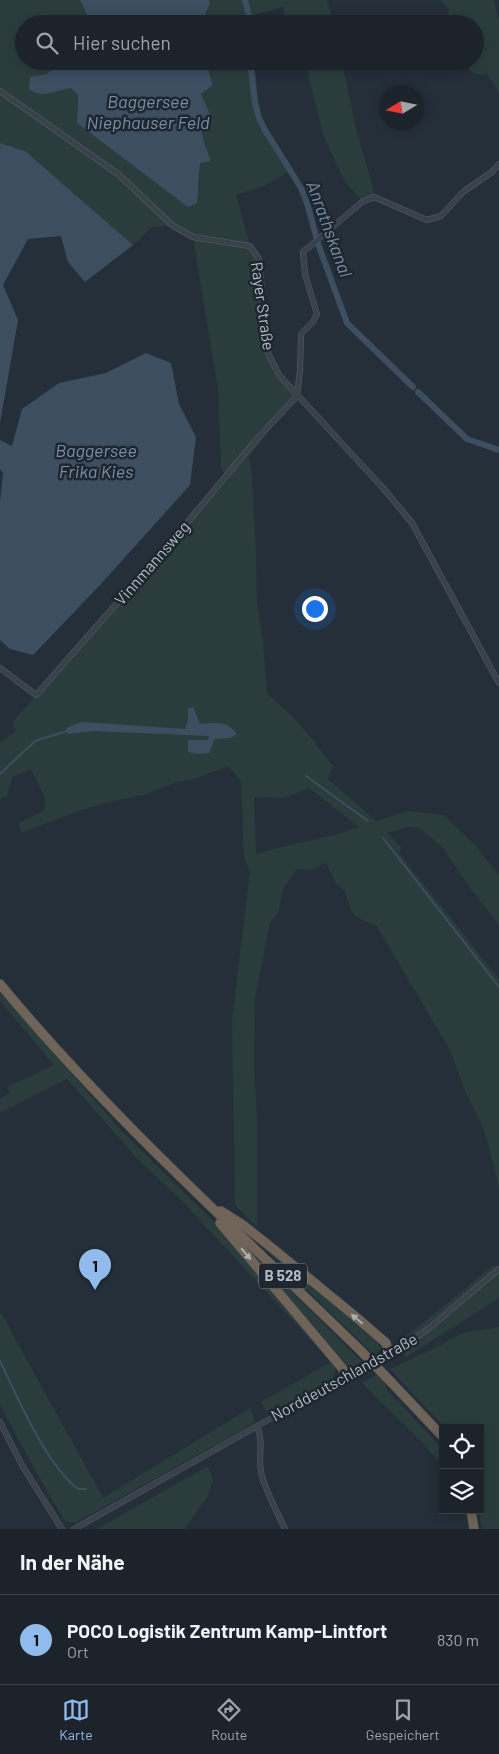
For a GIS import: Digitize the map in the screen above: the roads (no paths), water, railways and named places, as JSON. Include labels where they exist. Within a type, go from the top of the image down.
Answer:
[{"type":"highway","name":"B 528","points":[[0,984],[92,1088],[205,1202],[360,1350],[439,1434]]},
{"type":"highway","points":[[205,1202],[242,1226],[348,1311],[386,1343],[388,1353]]},
{"type":"highway","points":[[205,1202],[233,1239],[348,1375]]},
{"type":"highway","points":[[472,1514],[474,1529]]},
{"type":"street","name":"Rayer Straße","points":[[0,90],[118,174],[173,226],[192,237],[250,246],[259,259],[268,353],[279,375],[382,488],[412,524],[499,684]]},
{"type":"street","points":[[297,396],[301,334],[313,322],[317,314],[305,274],[303,252],[362,202],[374,197],[427,220],[442,216],[463,192],[492,172],[499,164]]},
{"type":"street","name":"Vinnmannsweg","points":[[0,668],[36,695],[176,536],[256,440],[297,396]]},
{"type":"street","name":"Norddeutschlandstraße","points":[[74,1529],[415,1339],[499,1269]]},
{"type":"street","points":[[0,1422],[23,1467],[62,1529]]},
{"type":"street","name":"Norddeutschlandstraße","points":[[257,1426],[261,1438],[260,1459],[262,1474],[285,1529]]},
{"type":"water","points":[[80,0],[209,0],[210,4],[204,15],[87,15]]},
{"type":"water","name":"Baggersee Niephauser Feld","points":[[52,70],[208,70],[213,85],[201,94],[211,117],[200,124],[204,143],[211,161],[200,163],[197,203],[188,207],[77,123],[78,95],[71,88],[45,94],[29,89],[30,77],[46,74]]},
{"type":"water","points":[[0,143],[25,151],[133,245],[85,282],[68,262],[61,236],[28,239],[3,285],[18,320],[0,423]]},
{"type":"water","name":"Baggersee Frika Kies","points":[[146,353],[171,363],[179,404],[196,437],[190,485],[101,584],[33,655],[10,649],[0,640],[0,502],[3,473],[0,469],[0,440],[12,446],[22,409],[59,383],[106,373]]},
{"type":"water","points":[[193,707],[200,724],[225,724],[237,734],[231,738],[215,739],[209,753],[197,754],[188,752],[188,740],[208,740],[209,736],[94,731],[68,734],[66,728],[82,722],[185,729],[188,720],[188,709]]},
{"type":"waterway","name":"Anrathskanal","points":[[245,0],[249,15]]},
{"type":"waterway","name":"Anrathskanal","points":[[251,70],[255,103],[259,118],[301,188],[318,244],[347,323],[413,387]]},
{"type":"waterway","name":"Anrathskanal","points":[[418,392],[467,439],[499,450]]},
{"type":"waterway","points":[[0,774],[35,741],[67,731]]},
{"type":"waterway","points":[[306,776],[368,821]]},
{"type":"waterway","points":[[383,838],[499,987]]},
{"type":"waterway","points":[[0,1361],[44,1448],[66,1478],[78,1489],[86,1489]]},
{"type":"place","name":"POCO Logistik Zentrum Kamp-Lintfort","points":[[95,1290]]}]
